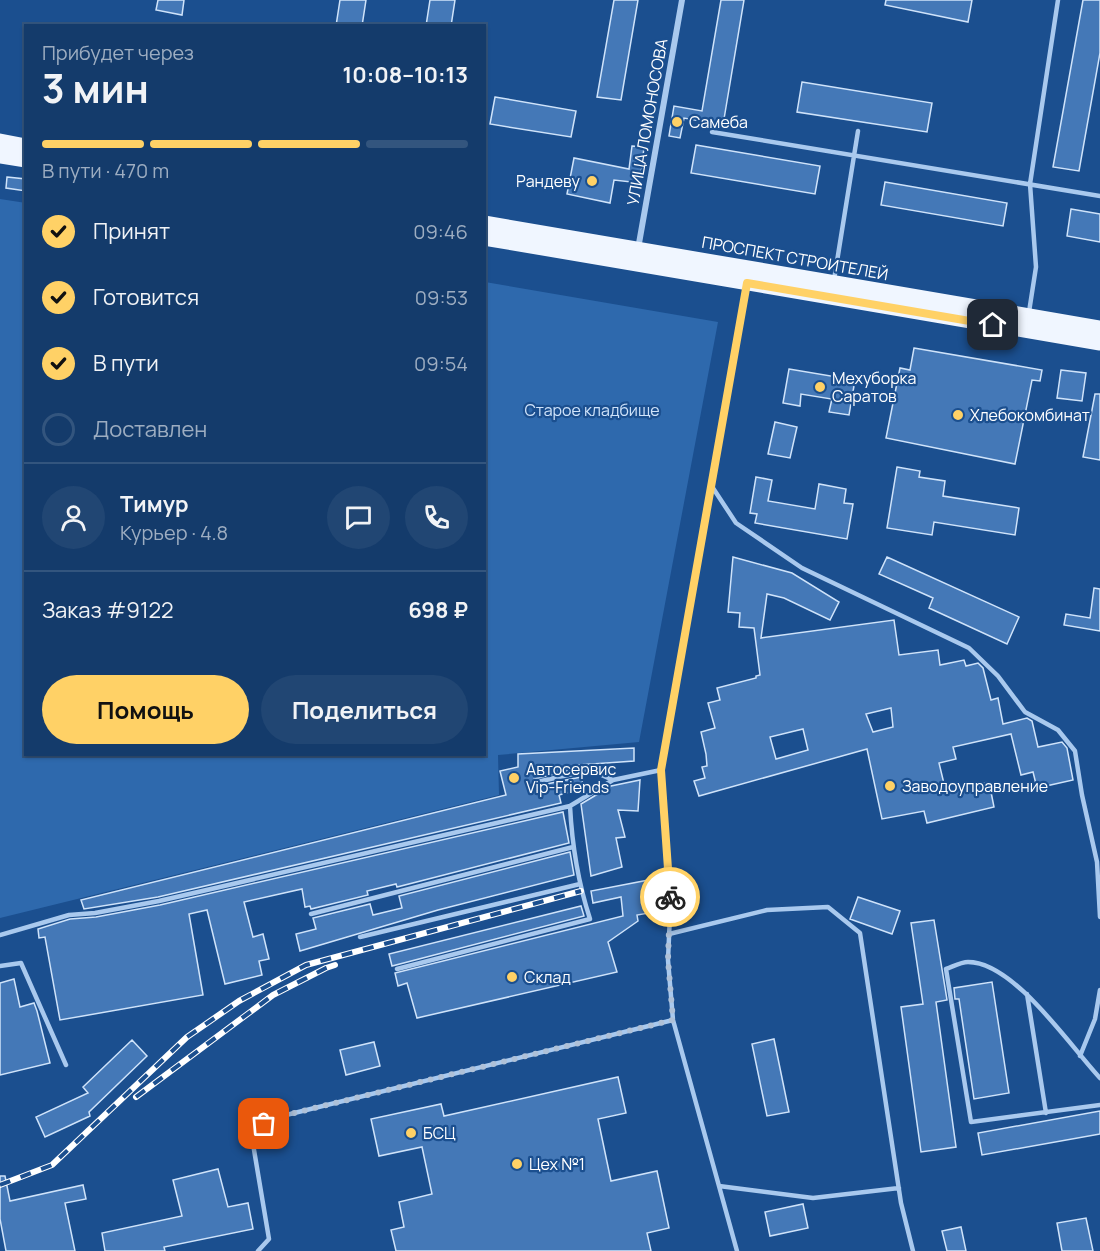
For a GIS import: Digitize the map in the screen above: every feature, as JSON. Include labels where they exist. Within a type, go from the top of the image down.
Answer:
[{"type":"main road","points":[[0,141],[24,146]]},
{"type":"main road","points":[[0,156],[24,160]]},
{"type":"main road","name":"ПРОСПЕКТ СТРОИТЕЛЕЙ","points":[[486,223],[638,249],[748,275],[1100,343]]},
{"type":"main road","name":"ПРОСПЕКТ СТРОИТЕЛЕЙ","points":[[486,238],[748,275],[834,283],[1100,328]]},
{"type":"street","name":"УЛИЦА ЛОМОНОСОВА","points":[[638,249],[682,0]]},
{"type":"lane","points":[[1028,316],[1036,267],[1030,184],[1058,0]]},
{"type":"lane","points":[[834,283],[858,131]]},
{"type":"lane","points":[[712,132],[1100,196]]},
{"type":"lane","points":[[737,1251],[673,1020],[668,960],[671,892],[661,770],[748,275]]},
{"type":"lane","points":[[711,485],[736,523],[802,568],[969,648],[998,676],[1025,712],[1059,730],[1075,750],[1082,795],[1097,862],[1100,917]]},
{"type":"lane","points":[[537,782],[590,770],[613,780]]},
{"type":"lane","points":[[0,935],[69,915],[95,913],[159,901],[570,806],[613,780],[661,770]]},
{"type":"lane","points":[[397,969],[590,920],[573,847],[570,806]]},
{"type":"lane","points":[[311,914],[573,847]]},
{"type":"lane","points":[[360,937],[580,884]]},
{"type":"lane","points":[[669,934],[767,910],[828,907],[860,933],[899,1188],[913,1251]]},
{"type":"lane","points":[[1100,1078],[1027,993],[989,966],[967,962],[946,969],[971,1122],[1100,1105]]},
{"type":"lane","points":[[0,966],[21,963],[66,1065]]},
{"type":"lane","points":[[1080,1057],[1095,1019],[1100,990]]},
{"type":"lane","points":[[1027,993],[1046,1113]]},
{"type":"lane","points":[[258,1251],[269,1239],[251,1132],[278,1117],[673,1020]]},
{"type":"lane","points":[[719,1186],[813,1198],[899,1188]]},
{"type":"green space","name":"Старое кладбище","points":[[0,199],[24,203],[24,756],[486,756],[486,282],[718,322],[639,742],[498,755],[499,795],[0,918]]},
{"type":"building","points":[[158,0],[184,0],[182,15],[156,10]]},
{"type":"building","points":[[340,0],[366,0],[362,24],[336,24]]},
{"type":"building","points":[[430,0],[455,0],[451,24],[426,24]]},
{"type":"building","points":[[614,0],[638,0],[621,100],[597,97]]},
{"type":"building","points":[[721,0],[744,0],[723,125],[684,118],[680,138],[669,136],[674,106],[702,111]]},
{"type":"building","points":[[886,0],[972,0],[968,22],[885,5]]},
{"type":"building","points":[[1083,0],[1100,0],[1100,53],[1079,171],[1053,167]]},
{"type":"building","points":[[802,82],[932,103],[927,132],[797,112]]},
{"type":"building","points":[[495,97],[576,111],[571,137],[490,124]]},
{"type":"building","points":[[696,145],[820,166],[815,194],[691,173]]},
{"type":"building","name":"Рандеву","points":[[632,146],[644,147],[640,183],[614,180],[610,203],[567,194],[574,158],[629,169]]},
{"type":"building","points":[[7,177],[24,179],[24,191],[6,188]]},
{"type":"building","points":[[885,182],[1007,203],[1003,226],[881,205]]},
{"type":"building","points":[[1071,209],[1100,214],[1100,242],[1067,236]]},
{"type":"building","name":"Хлебокомбинат","points":[[914,348],[1042,370],[1040,381],[1032,380],[1015,464],[886,438],[900,368],[910,370]]},
{"type":"building","name":"Мехуборка Саратов","points":[[789,369],[855,380],[849,415],[829,412],[832,399],[801,394],[800,406],[783,403]]},
{"type":"building","points":[[1061,370],[1086,373],[1082,401],[1057,398]]},
{"type":"building","points":[[1095,394],[1100,394],[1100,460],[1083,457]]},
{"type":"building","points":[[775,422],[797,427],[790,458],[768,454]]},
{"type":"building","points":[[897,467],[920,471],[919,477],[945,481],[943,496],[1019,508],[1015,535],[934,522],[932,535],[887,528]]},
{"type":"building","points":[[756,477],[772,480],[768,501],[815,509],[819,484],[846,489],[844,503],[853,504],[847,539],[755,523],[757,514],[750,513]]},
{"type":"building","points":[[733,557],[792,573],[839,602],[830,620],[784,598],[767,594],[761,638],[894,620],[899,655],[938,650],[940,665],[964,660],[966,666],[978,663],[983,668],[991,700],[998,698],[1003,724],[1027,718],[1032,721],[1038,747],[1062,742],[1067,748],[1073,780],[1037,788],[1033,772],[1021,775],[1011,734],[953,747],[956,759],[939,763],[946,792],[989,782],[994,807],[927,823],[924,811],[882,819],[867,749],[699,796],[694,781],[705,778],[702,767],[707,766],[701,732],[715,728],[708,703],[720,700],[717,688],[760,675],[754,628],[739,627],[740,613],[728,612]],"holes":[[[891,708],[893,727],[873,732],[866,714]],[[803,729],[808,750],[776,759],[770,737]]]},
{"type":"building","points":[[887,557],[1019,617],[1007,644],[929,608],[933,598],[879,574]]},
{"type":"building","points":[[1094,588],[1100,589],[1100,631],[1064,625],[1066,614],[1090,618]]},
{"type":"building","points":[[634,748],[634,761],[578,765],[579,768],[534,779],[533,785],[537,786],[581,777],[584,788],[559,795],[561,803],[158,897],[84,909],[81,900],[506,795],[500,771],[518,767],[518,754]]},
{"type":"building","points":[[640,780],[638,811],[618,810],[625,837],[616,838],[622,867],[591,876],[581,804],[611,786]]},
{"type":"building","points":[[563,812],[569,843],[397,887],[396,884],[367,891],[368,895],[311,909],[310,906],[305,907],[302,889],[244,902],[253,937],[263,934],[269,959],[259,961],[262,975],[225,984],[207,910],[189,914],[203,995],[60,1020],[45,937],[39,938],[38,929],[70,919],[96,917],[160,905]]},
{"type":"building","points":[[570,852],[574,875],[438,910],[300,951],[296,934],[316,929],[313,918],[370,904],[373,915],[402,908],[399,896]]},
{"type":"building","points":[[654,879],[656,894],[664,893],[666,910],[637,915],[638,921],[608,942],[617,972],[417,1018],[407,983],[398,986],[395,973],[623,916],[621,897],[593,903],[591,891]]},
{"type":"building","points":[[858,897],[900,911],[892,934],[850,919]]},
{"type":"building","points":[[581,906],[584,916],[392,966],[389,954]]},
{"type":"building","points":[[934,920],[947,1000],[936,1002],[956,1147],[921,1152],[901,1007],[923,1004],[911,923]]},
{"type":"building","points":[[14,979],[20,1007],[34,1003],[50,1063],[0,1075],[0,983]]},
{"type":"building","points":[[992,982],[1009,1093],[974,1099],[959,999],[955,999],[954,988]]},
{"type":"building","points":[[774,1039],[789,1112],[767,1116],[752,1044]]},
{"type":"building","points":[[132,1040],[147,1056],[89,1112],[90,1116],[45,1137],[36,1117],[88,1093],[83,1087]]},
{"type":"building","points":[[374,1042],[380,1066],[346,1075],[340,1050]]},
{"type":"building","name":"Цех №1","points":[[618,1077],[626,1113],[598,1119],[611,1181],[657,1171],[669,1228],[647,1233],[651,1251],[396,1251],[391,1230],[404,1227],[399,1202],[432,1194],[422,1147],[379,1156],[371,1119],[441,1104],[444,1116]]},
{"type":"building","points":[[1100,1111],[1100,1134],[982,1155],[978,1133]]},
{"type":"building","points":[[218,1169],[228,1207],[248,1203],[253,1229],[164,1247],[165,1251],[105,1251],[102,1233],[182,1216],[173,1180]]},
{"type":"building","points":[[0,1176],[5,1176],[10,1201],[83,1185],[86,1199],[65,1203],[75,1251],[6,1251],[0,1219]]},
{"type":"building","points":[[803,1204],[808,1228],[770,1236],[765,1212]]},
{"type":"building","points":[[1086,1218],[1093,1251],[1062,1251],[1057,1223]]},
{"type":"building","points":[[961,1227],[966,1251],[947,1251],[942,1231]]},
{"type":"railway","points":[[0,1185],[52,1165],[187,1037],[239,1001],[306,965],[581,891]]},
{"type":"railway","points":[[136,1097],[273,995],[335,965]]},
{"type":"way so far","points":[[264,1124],[278,1117],[673,1020],[668,960],[670,897]]},
{"type":"place","name":"Самеба","points":[[677,122]]},
{"type":"place","name":"Рандеву","points":[[592,181]]},
{"type":"place","name":"Мехуборка Саратов","points":[[820,387]]},
{"type":"place","name":"Хлебокомбинат","points":[[958,415]]},
{"type":"place","name":"Автосервис Vip-Friends","points":[[514,778]]},
{"type":"place","name":"Заводоуправление","points":[[890,786]]},
{"type":"place","name":"Склад","points":[[512,977]]},
{"type":"place","name":"БСЦ","points":[[411,1133]]},
{"type":"place","name":"Цех №1","points":[[517,1164]]},
{"type":"route","points":[[670,897],[661,770],[747,283],[993,325]]}]
